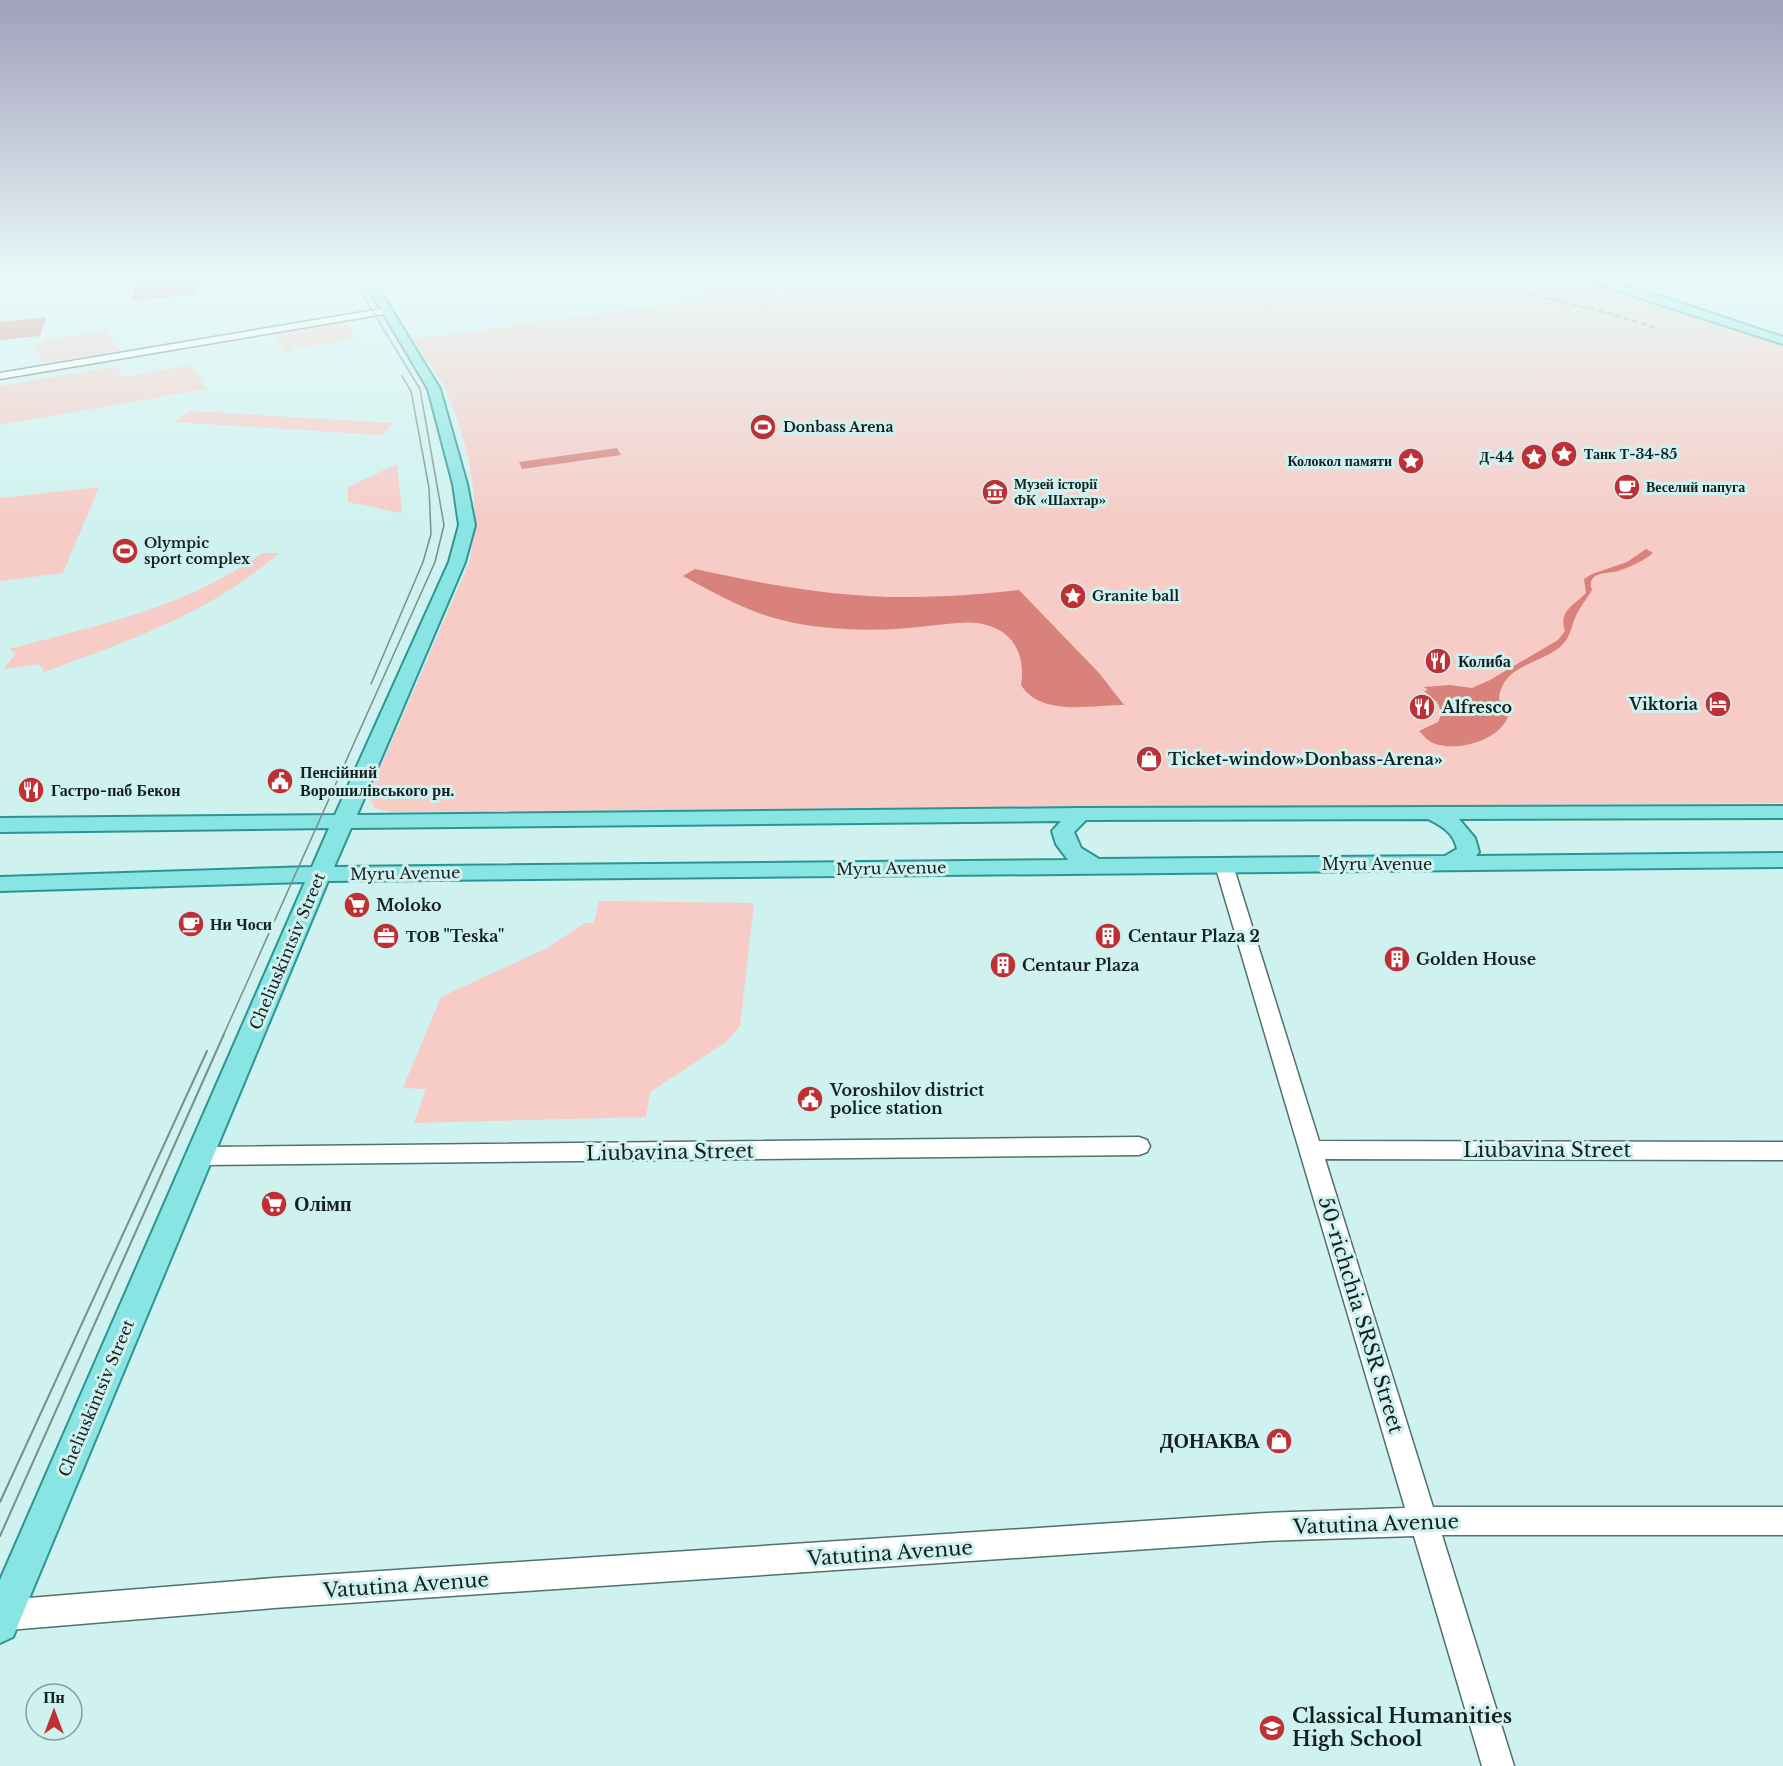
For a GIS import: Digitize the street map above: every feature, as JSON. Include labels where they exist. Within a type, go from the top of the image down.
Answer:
[{"type":"main road","name":"Cheliuskintsiv Street","points":[[1,1619],[320,874],[457,562],[467,525],[460,484],[434,389],[417,361]]},
{"type":"main road","points":[[1430,812],[1450,822],[1467,838],[1468,852],[1450,863]]},
{"type":"main road","points":[[0,825],[1081,814],[1783,812]]},
{"type":"main road","points":[[1081,814],[1063,831],[1065,841],[1072,854],[1094,866]]},
{"type":"main road","name":"Myru Avenue","points":[[0,884],[320,874],[1783,860]]},
{"type":"street","points":[[0,376],[87,361]]},
{"type":"street","name":"50-richchia SRSR Street","points":[[1224,865],[1498,1766]]},
{"type":"street","name":"Liubavina Street","points":[[200,1156],[465,1155],[1139,1146]]},
{"type":"street","name":"Liubavina Street","points":[[1311,1150],[1783,1151]]},
{"type":"street","name":"Vatutina Avenue","points":[[1,1619],[285,1593],[1266,1527],[1423,1521],[1783,1521]]},
{"type":"shaded area","points":[[429,361],[1783,361],[1783,803],[392,812],[375,808],[368,796],[469,563],[473,541],[474,497],[467,453],[446,390]]},
{"type":"shaded area","points":[[191,365],[206,389],[0,425],[0,386],[117,366],[122,377]]},
{"type":"shaded area","points":[[191,411],[394,423],[381,435],[174,422]]},
{"type":"shaded area","points":[[617,448],[621,455],[522,469],[519,462]]},
{"type":"shaded area","points":[[397,464],[402,513],[348,502],[348,487]]},
{"type":"shaded area","points":[[99,487],[63,573],[0,581],[0,498]]},
{"type":"shaded area","points":[[1646,549],[1653,553],[1632,566],[1596,575],[1591,583],[1592,590],[1576,615],[1564,643],[1551,653],[1514,672],[1507,679],[1499,699],[1509,713],[1498,730],[1478,742],[1454,746],[1433,743],[1419,731],[1438,722],[1442,713],[1437,702],[1424,691],[1428,690],[1424,687],[1450,685],[1472,688],[1558,640],[1565,631],[1563,624],[1566,613],[1586,593],[1584,579],[1627,562]]},
{"type":"shaded area","points":[[262,553],[279,553],[225,593],[137,637],[44,672],[39,664],[4,669],[16,653],[9,649],[108,623],[173,601],[234,572]]},
{"type":"shaded area","points":[[695,569],[776,585],[831,593],[886,597],[980,594],[1019,590],[1099,673],[1124,705],[1068,707],[1041,702],[1021,685],[1021,659],[1014,644],[1003,632],[987,625],[962,623],[866,630],[794,623],[766,616],[742,606],[683,576]]},
{"type":"shaded area","points":[[599,901],[754,903],[740,1026],[726,1042],[650,1092],[646,1117],[414,1123],[426,1089],[403,1088],[441,997],[547,948],[585,923],[594,923]]},
{"type":"tram line","points":[[223,1036],[435,562],[444,525],[420,389],[403,361]]},
{"type":"tram line","points":[[371,684],[423,562],[431,534],[429,488],[411,391],[402,376]]},
{"type":"tram line","points":[[0,1536],[224,1034]]},
{"type":"tram line","points":[[0,1502],[207,1051]]},
{"type":"place","name":"Donbass Arena","points":[[763,427]]},
{"type":"place","name":"Танк Т-34-85","points":[[1564,454]]},
{"type":"place","name":"Д-44","points":[[1534,457]]},
{"type":"place","name":"Колокол памяти","points":[[1411,461]]},
{"type":"place","name":"Веселий папуга","points":[[1627,487]]},
{"type":"place","name":"Музей історії ФК «Шахтар»","points":[[995,492]]},
{"type":"place","name":"Olympic sport complex","points":[[125,551]]},
{"type":"place","name":"Granite ball","points":[[1073,596]]},
{"type":"place","name":"Колиба","points":[[1438,661]]},
{"type":"place","name":"Viktoria","points":[[1718,704]]},
{"type":"place","name":"Alfresco","points":[[1422,707]]},
{"type":"place","name":"Ticket-window»Donbass-Arena»","points":[[1149,759]]},
{"type":"place","name":"Пенсійний Ворошилівського рн.","points":[[280,781]]},
{"type":"place","name":"Гастро-паб Бекон","points":[[31,790]]},
{"type":"place","name":"Moloko","points":[[357,905]]},
{"type":"place","name":"Ни Чоси","points":[[191,924]]},
{"type":"place","name":"ТОВ \"Teska\"","points":[[386,936]]},
{"type":"place","name":"Centaur Plaza 2","points":[[1108,936]]},
{"type":"place","name":"Golden House","points":[[1397,959]]},
{"type":"place","name":"Centaur Plaza","points":[[1003,965]]},
{"type":"place","name":"Voroshilov district police station","points":[[810,1099]]},
{"type":"place","name":"Олімп","points":[[274,1204]]},
{"type":"place","name":"ДОНАКВА","points":[[1279,1441]]},
{"type":"place","name":"Classical Humanities High School","points":[[1272,1728]]}]
